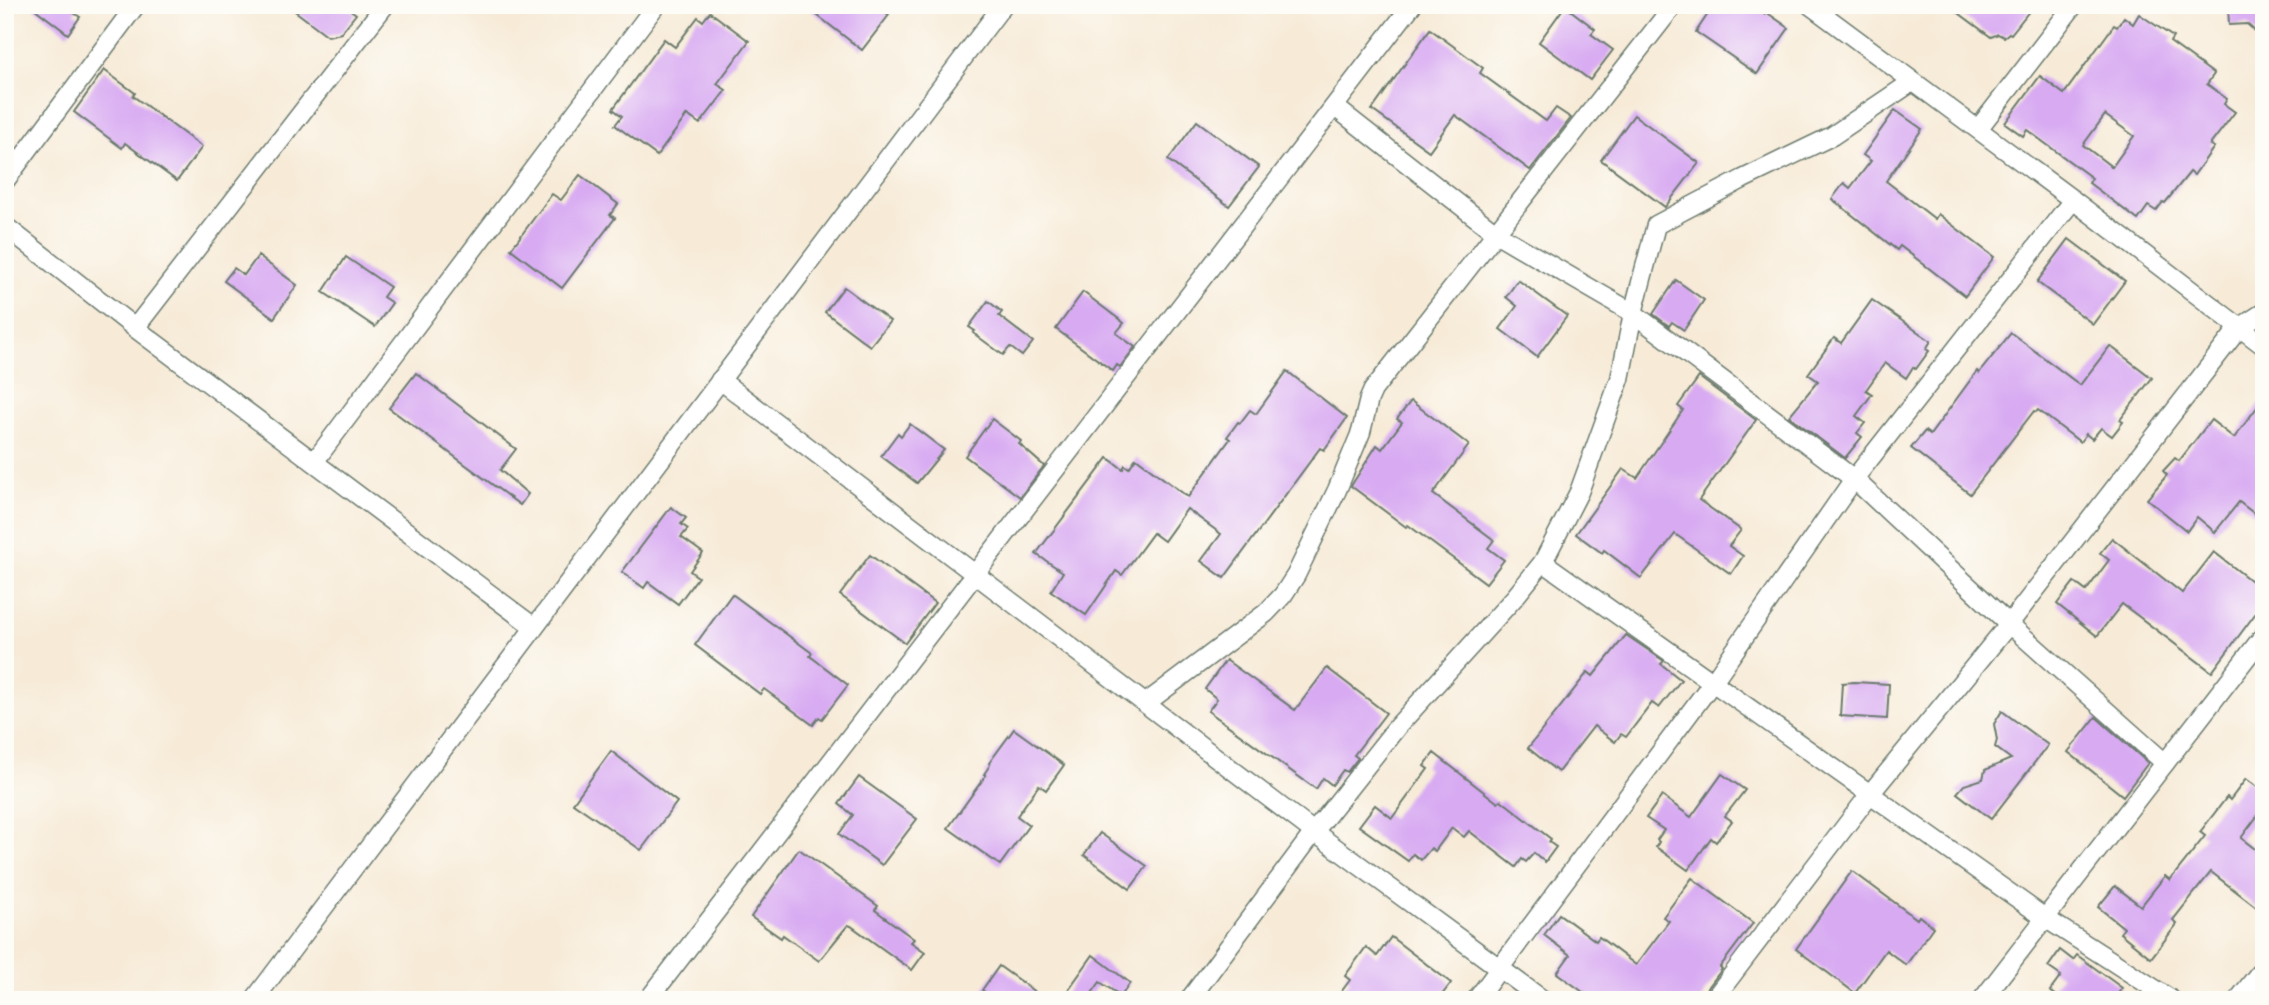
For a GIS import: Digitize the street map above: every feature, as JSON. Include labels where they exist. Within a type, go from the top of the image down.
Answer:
[{"type":"street","points":[[5,181],[136,5]]},
{"type":"street","points":[[135,328],[385,5]]},
{"type":"street","points":[[314,462],[656,5]]},
{"type":"street","points":[[254,1000],[1003,5]]},
{"type":"street","points":[[648,1000],[1412,5]]},
{"type":"street","points":[[1146,703],[1266,613],[1283,595],[1296,575],[1337,490],[1373,390],[1674,5]]},
{"type":"street","points":[[1811,5],[2264,346]]},
{"type":"street","points":[[1979,129],[2074,5]]},
{"type":"street","points":[[1189,1000],[1314,832],[1397,727],[1515,597],[1543,562],[1593,459],[1620,379],[1633,313],[1656,225],[1742,179],[1832,136],[1912,82]]},
{"type":"street","points":[[1335,107],[1497,234],[1633,313],[1854,479],[2009,624],[2165,763]]},
{"type":"street","points":[[1476,1000],[1713,683],[1854,479],[2073,200]]},
{"type":"street","points":[[5,226],[135,328],[534,626]]},
{"type":"street","points":[[1713,1000],[1870,794],[2009,624],[2239,328],[2264,312]]},
{"type":"street","points":[[720,380],[1314,832],[1543,1000]]},
{"type":"street","points":[[1543,562],[2045,918],[2172,1000]]},
{"type":"street","points":[[1982,1000],[2264,635]]},
{"type":"street","points":[[2238,1000],[2264,967]]},
{"type":"building","points":[[30,5],[80,5],[74,13],[80,17],[68,34]]},
{"type":"building","points":[[287,5],[344,5],[356,14],[341,33],[328,36]]},
{"type":"building","points":[[804,5],[876,5],[889,15],[862,50]]},
{"type":"building","points":[[1714,5],[1752,5],[1789,28],[1757,74],[1696,32]]},
{"type":"building","points":[[1948,5],[2034,5],[2011,34],[1991,37]]},
{"type":"building","points":[[2228,5],[2264,5],[2264,39],[2247,24],[2229,25]]},
{"type":"building","points":[[1565,6],[1595,29],[1591,34],[1613,50],[1590,80],[1539,42]]},
{"type":"building","points":[[710,12],[749,41],[717,84],[726,90],[700,124],[687,115],[657,156],[615,125],[622,116],[613,109],[664,39],[675,47],[698,17],[703,21]]},
{"type":"building","points":[[2139,14],[2173,37],[2170,42],[2214,74],[2207,84],[2227,99],[2224,104],[2235,112],[2210,145],[2214,147],[2194,175],[2190,172],[2165,203],[2156,211],[2148,206],[2138,220],[2089,183],[2092,178],[2027,130],[2023,136],[2005,123],[2040,76],[2064,94],[2114,25],[2117,27],[2124,17],[2133,24]],"holes":[[[2105,115],[2134,136],[2112,167],[2083,145]]]},
{"type":"building","points":[[1430,29],[1483,68],[1480,73],[1546,121],[1556,108],[1571,118],[1530,170],[1455,115],[1429,151],[1372,110]]},
{"type":"building","points":[[104,70],[135,93],[133,96],[202,147],[177,181],[125,143],[122,148],[74,112]]},
{"type":"building","points":[[1895,110],[1922,129],[1886,181],[1935,219],[1938,214],[1994,257],[1965,296],[1900,246],[1897,250],[1832,199],[1844,183],[1850,188],[1871,161],[1863,155]]},
{"type":"building","points":[[1634,115],[1699,163],[1665,207],[1601,160]]},
{"type":"building","points":[[1197,121],[1259,167],[1229,206],[1168,160]]},
{"type":"building","points":[[580,175],[618,204],[610,215],[615,218],[562,288],[511,249],[552,194],[561,200]]},
{"type":"building","points":[[2069,239],[2125,281],[2093,324],[2037,282]]},
{"type":"building","points":[[258,256],[297,285],[274,318],[224,281],[234,268],[244,275]]},
{"type":"building","points":[[346,257],[390,287],[383,297],[392,303],[375,327],[323,292]]},
{"type":"building","points":[[1518,280],[1567,316],[1537,357],[1500,329],[1517,306],[1506,297]]},
{"type":"building","points":[[1676,280],[1704,300],[1684,330],[1672,322],[1669,326],[1653,314]]},
{"type":"building","points":[[844,287],[890,321],[870,346],[825,312]]},
{"type":"building","points":[[1083,292],[1124,323],[1116,333],[1135,347],[1120,367],[1117,365],[1113,371],[1056,329]]},
{"type":"building","points":[[1872,300],[1931,341],[1926,349],[1929,351],[1906,378],[1885,363],[1866,390],[1872,394],[1856,416],[1865,423],[1857,433],[1862,437],[1845,458],[1789,416],[1818,381],[1808,374],[1834,338],[1841,343]]},
{"type":"building","points":[[988,301],[1002,312],[999,316],[1033,342],[1022,356],[1010,347],[1003,355],[969,327]]},
{"type":"building","points":[[2011,333],[2080,385],[2110,346],[2152,378],[2120,420],[2123,422],[2112,436],[2101,428],[2092,439],[2086,434],[2080,442],[2038,410],[2034,411],[1970,494],[1911,448],[1925,431],[1930,435],[1977,371],[1979,373]]},
{"type":"building","points":[[1287,371],[1347,418],[1324,450],[1320,448],[1224,578],[1201,561],[1221,534],[1187,509],[1164,541],[1153,533],[1122,575],[1116,571],[1086,615],[1051,591],[1063,572],[1036,554],[1108,458],[1123,469],[1125,465],[1129,468],[1136,458],[1188,497],[1230,439],[1227,437],[1238,422],[1240,423],[1250,410],[1256,414]]},
{"type":"building","points":[[416,373],[516,449],[500,470],[528,494],[520,505],[389,408]]},
{"type":"building","points":[[1699,377],[1756,420],[1699,500],[1741,530],[1729,546],[1743,556],[1731,574],[1675,534],[1641,578],[1604,550],[1602,553],[1576,534],[1623,469],[1637,478],[1683,410],[1678,406]]},
{"type":"building","points":[[2264,398],[2264,521],[2239,502],[2215,532],[2197,517],[2187,531],[2147,499],[2167,475],[2163,471],[2175,458],[2179,461],[2211,420],[2234,438]]},
{"type":"building","points":[[1411,401],[1469,445],[1433,494],[1494,540],[1488,548],[1504,560],[1486,583],[1351,486],[1377,445],[1382,449],[1402,422],[1397,419]]},
{"type":"building","points":[[992,419],[1021,441],[1019,444],[1044,466],[1020,497],[965,456]]},
{"type":"building","points":[[910,424],[944,450],[917,483],[881,456],[898,433],[901,436]]},
{"type":"building","points":[[671,507],[686,518],[681,524],[688,529],[681,537],[703,553],[690,571],[698,577],[678,604],[648,582],[644,588],[622,572]]},
{"type":"building","points":[[2112,538],[2182,593],[2214,552],[2264,591],[2264,602],[2212,672],[2122,604],[2097,636],[2057,604],[2074,582],[2086,591],[2109,560],[2100,553]]},
{"type":"building","points":[[870,555],[935,603],[905,643],[840,595]]},
{"type":"building","points":[[732,594],[812,653],[810,656],[848,685],[822,719],[819,717],[813,725],[764,689],[760,694],[695,645]]},
{"type":"building","points":[[1626,635],[1664,661],[1661,664],[1681,680],[1659,708],[1652,703],[1626,737],[1621,734],[1615,742],[1594,726],[1558,772],[1528,748],[1588,672],[1593,676]]},
{"type":"building","points":[[1226,660],[1295,710],[1327,668],[1386,713],[1354,755],[1358,758],[1347,772],[1343,770],[1332,785],[1323,778],[1316,789],[1208,711],[1217,699],[1205,689]]},
{"type":"building","points":[[1842,683],[1889,684],[1887,719],[1840,716]]},
{"type":"building","points":[[2002,711],[2048,745],[1991,819],[1957,793],[1964,785],[1983,779],[1985,770],[2011,759],[1995,747],[1997,740],[1994,724]]},
{"type":"building","points":[[2096,717],[2148,763],[2123,796],[2068,752]]},
{"type":"building","points":[[1014,729],[1064,765],[1046,790],[1039,785],[1017,816],[1029,825],[1000,865],[948,828],[986,775],[984,774],[989,763]]},
{"type":"building","points":[[611,751],[677,802],[641,850],[573,803]]},
{"type":"building","points":[[1434,753],[1498,803],[1501,800],[1551,839],[1549,842],[1556,847],[1545,862],[1534,853],[1526,862],[1522,859],[1516,867],[1469,831],[1464,837],[1452,828],[1435,851],[1431,848],[1421,860],[1413,854],[1408,861],[1359,826],[1375,805],[1392,818],[1428,769],[1424,766]]},
{"type":"building","points":[[1722,774],[1745,790],[1725,816],[1732,821],[1716,842],[1711,838],[1688,870],[1656,847],[1664,830],[1646,818],[1662,796],[1691,817]]},
{"type":"building","points":[[859,777],[917,819],[882,865],[839,834],[853,815],[839,804]]},
{"type":"building","points":[[2246,779],[2264,792],[2264,807],[2241,838],[2264,856],[2264,913],[2211,872],[2173,920],[2177,924],[2151,958],[2120,933],[2124,928],[2098,907],[2115,886],[2141,906],[2165,876],[2170,880],[2205,836],[2200,832],[2227,797],[2230,800]]},
{"type":"building","points":[[1100,833],[1147,866],[1130,889],[1084,855]]},
{"type":"building","points":[[799,849],[878,906],[875,910],[914,939],[911,942],[925,952],[912,970],[848,925],[819,961],[783,935],[781,938],[751,917]]},
{"type":"building","points":[[1852,871],[1917,919],[1919,916],[1933,927],[1906,965],[1886,950],[1855,993],[1796,949]]},
{"type":"building","points":[[1692,878],[1753,923],[1720,967],[1722,969],[1704,993],[1702,1000],[1594,1000],[1557,973],[1570,955],[1544,935],[1559,914],[1596,941],[1599,937],[1636,965],[1669,921],[1663,917]]},
{"type":"building","points":[[1391,937],[1451,983],[1438,1000],[1335,1000],[1350,980],[1345,976],[1366,947],[1377,956]]},
{"type":"building","points":[[2060,950],[2073,960],[2077,955],[2122,988],[2113,1000],[2063,1000],[2050,991],[2061,976],[2048,967]]},
{"type":"building","points":[[1093,955],[1130,983],[1121,996],[1100,982],[1087,1000],[1061,1000]]},
{"type":"building","points":[[999,966],[1046,1000],[995,1000],[982,990]]}]
